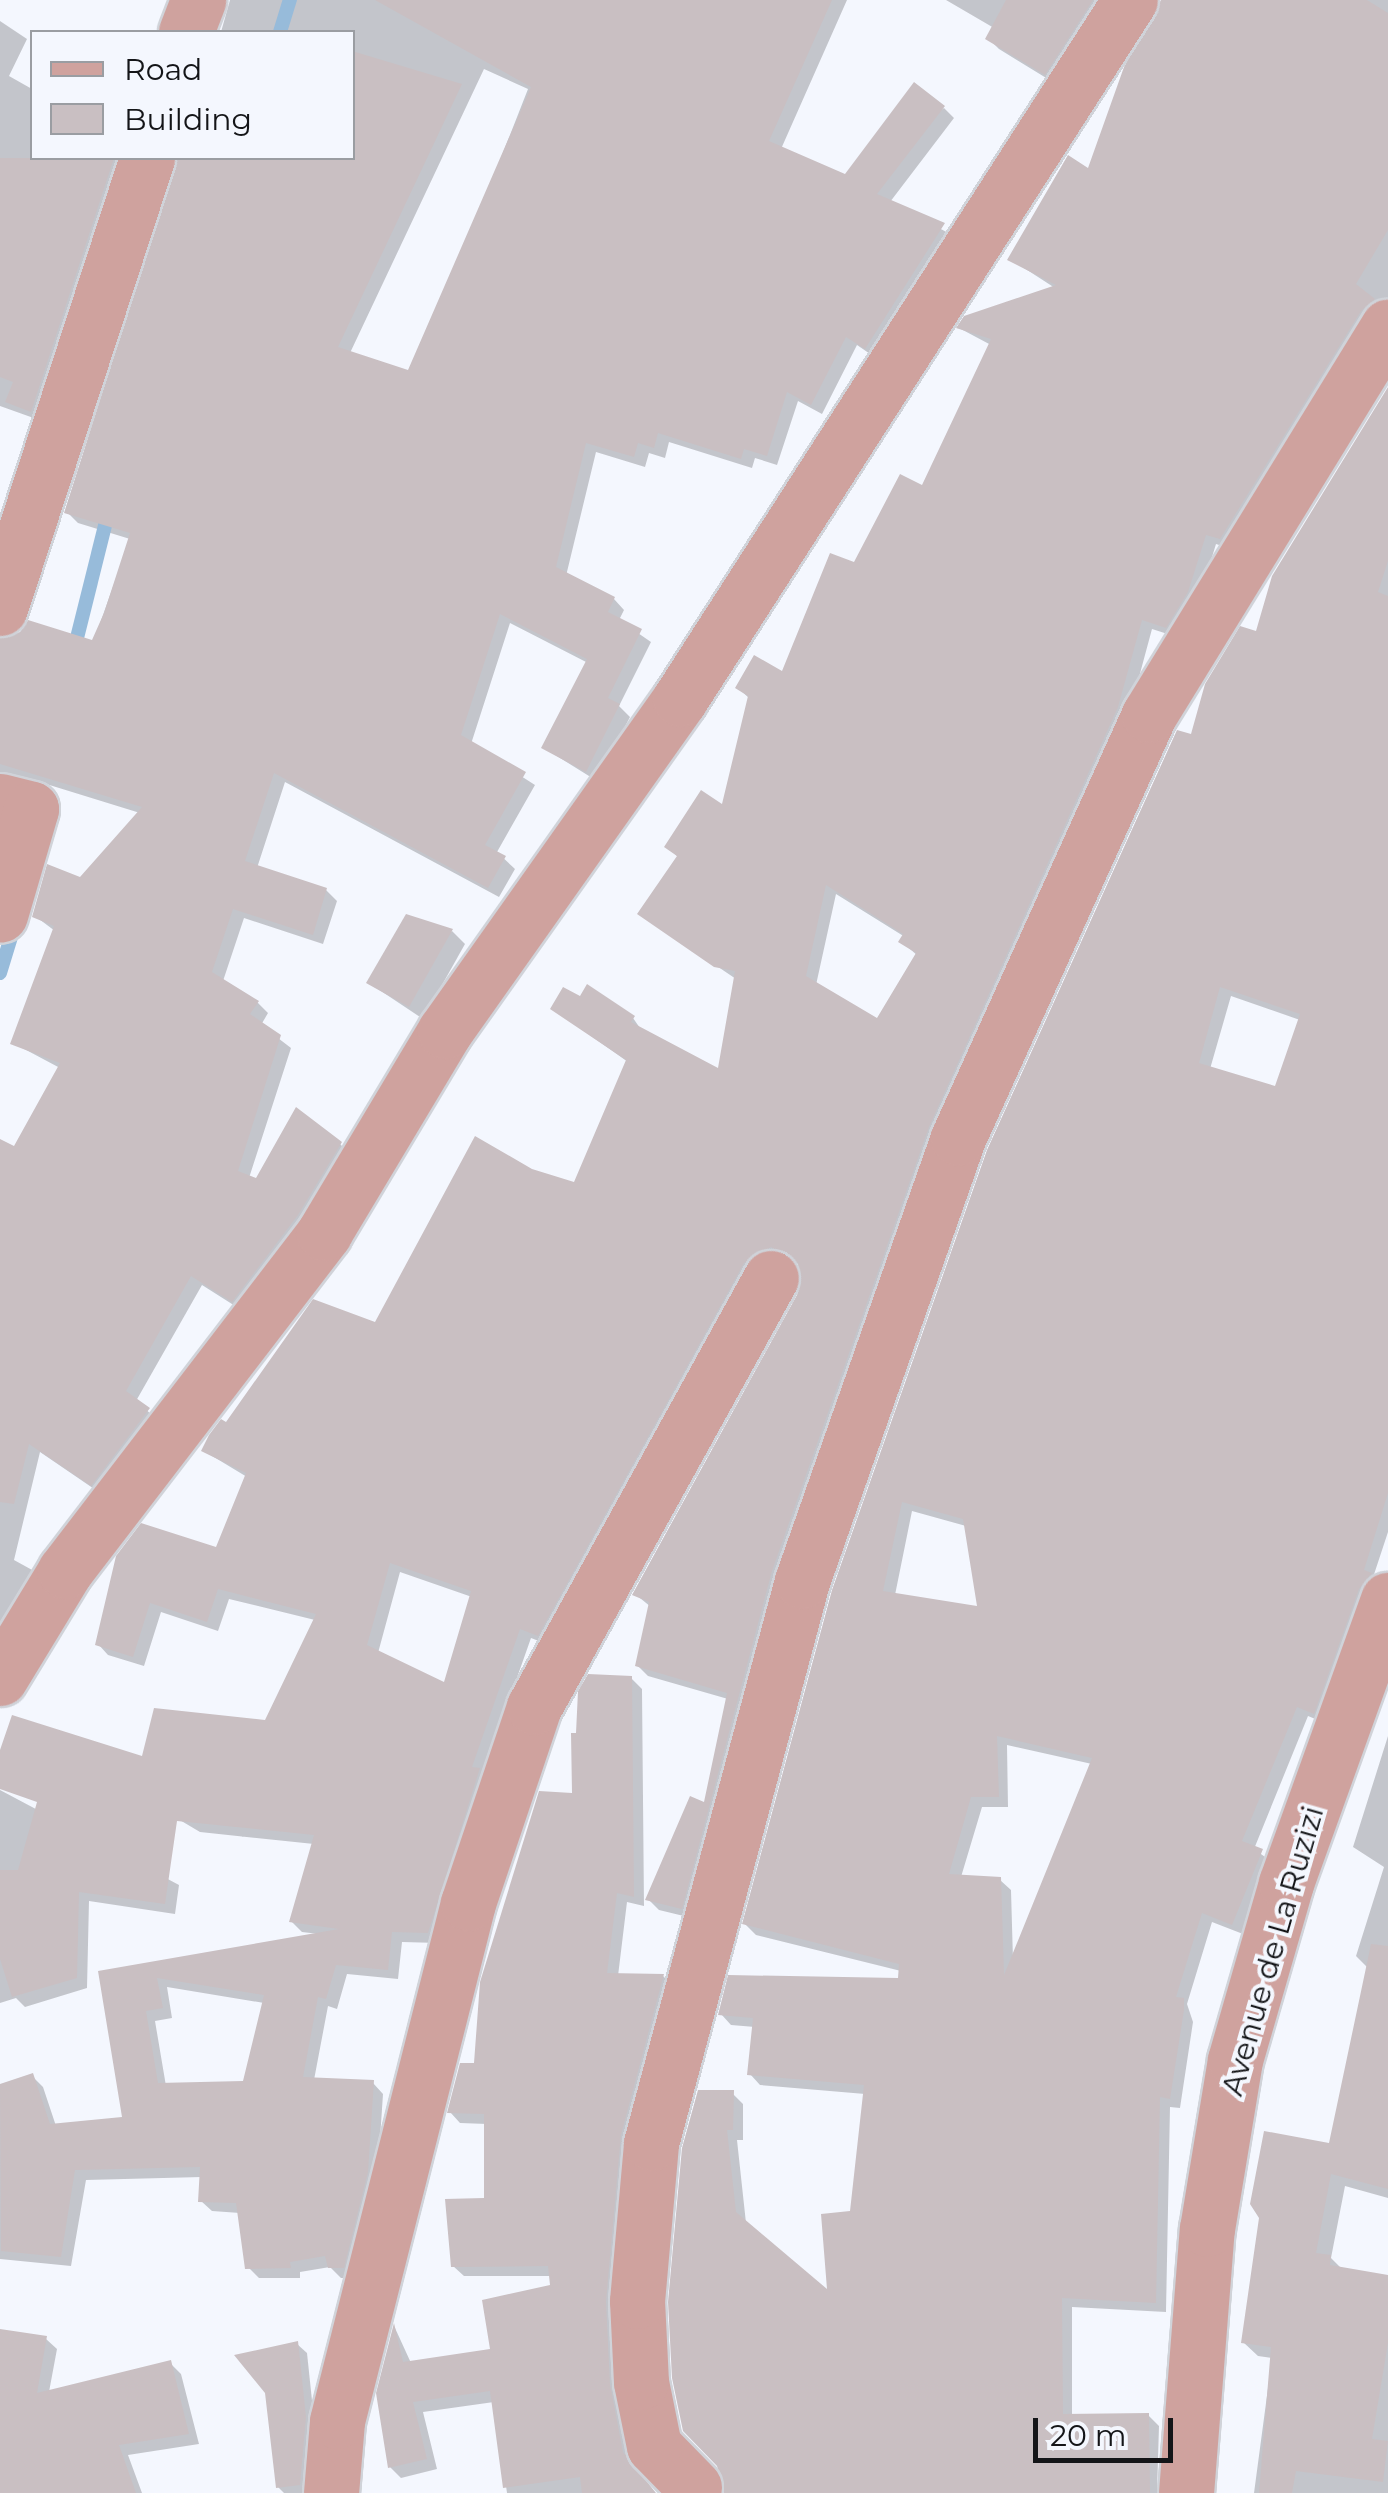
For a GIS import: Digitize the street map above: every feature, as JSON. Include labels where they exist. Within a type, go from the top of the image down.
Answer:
[{"type":"street","points":[[187,30],[198,0]]},
{"type":"street","points":[[0,1678],[65,1571],[324,1233],[445,1030],[680,699],[1130,0]]},
{"type":"street","points":[[0,608],[146,160]]},
{"type":"street","points":[[694,2486],[654,2446],[642,2382],[637,2301],[651,2143],[802,1581],[958,1138],[1148,715],[1388,326]]},
{"type":"street","points":[[0,801],[31,809],[0,915]]},
{"type":"street","points":[[331,2493],[338,2422],[468,1903],[534,1707],[772,1278]]},
{"type":"street","name":"Avenue de La Ruzizi","points":[[1186,2493],[1207,2229],[1235,2060],[1286,1883],[1388,1600]]},
{"type":"building","points":[[375,0],[832,0],[769,141],[845,174],[914,82],[945,106],[877,194],[945,223],[865,349],[846,337],[811,405],[787,392],[767,456],[744,449],[741,459],[658,433],[654,448],[638,443],[634,457],[586,443],[556,567],[615,597],[608,612],[642,629],[608,698],[620,704],[586,772],[541,748],[587,659],[500,614],[461,735],[526,772],[485,845],[506,856],[488,888],[274,773],[245,861],[327,888],[313,935],[233,909],[212,972],[259,1001],[250,1014],[281,1035],[238,1171],[256,1178],[296,1107],[342,1142],[298,1215],[232,1302],[191,1276],[126,1391],[150,1408],[91,1486],[29,1444],[14,1504],[0,1502],[0,1139],[14,1146],[60,1063],[10,1044],[54,926],[32,917],[47,864],[80,877],[142,807],[0,764],[0,638],[20,632],[28,620],[92,640],[104,613],[130,533],[64,513],[176,160],[355,160],[355,52],[462,84],[338,347],[408,370],[531,87]]},
{"type":"building","points":[[1006,0],[1093,0],[1045,75],[985,39]]},
{"type":"building","points":[[1161,0],[1367,0],[1388,13],[1388,230],[1356,284],[1375,299],[1361,311],[1220,539],[1206,535],[1188,592],[1166,628],[1142,620],[1118,707],[929,1127],[772,1571],[682,1909],[645,1900],[690,1796],[704,1802],[727,1693],[635,1666],[649,1602],[632,1595],[798,1293],[798,1263],[771,1247],[744,1263],[538,1636],[520,1629],[472,1767],[480,1768],[428,1933],[392,1932],[388,1970],[336,1965],[326,1999],[318,1997],[303,2077],[374,2080],[368,2172],[344,2268],[328,2268],[325,2256],[290,2262],[291,2268],[245,2269],[236,2203],[198,2202],[200,2167],[75,2170],[61,2257],[1,2251],[0,2084],[33,2073],[50,2124],[122,2117],[98,1971],[339,1929],[289,1922],[314,1835],[177,1821],[165,1904],[79,1892],[77,1978],[12,1997],[0,1959],[0,1870],[18,1870],[37,1802],[0,1789],[0,1750],[12,1715],[142,1756],[154,1708],[265,1720],[316,1614],[218,1589],[207,1622],[150,1603],[133,1657],[95,1645],[116,1556],[141,1523],[216,1547],[246,1473],[201,1451],[209,1435],[221,1419],[226,1422],[313,1299],[375,1322],[475,1136],[532,1169],[574,1182],[626,1060],[550,1009],[563,987],[580,996],[587,984],[635,1016],[631,1022],[718,1068],[735,971],[714,967],[637,914],[677,856],[664,847],[701,790],[722,804],[748,696],[735,688],[754,655],[782,671],[830,553],[854,562],[900,474],[922,485],[991,339],[956,328],[964,316],[1056,285],[1007,260],[1068,155],[1088,168],[1124,67]],"holes":[[[826,885],[903,934],[898,942],[916,953],[877,1018],[806,976]],[[390,1563],[471,1591],[444,1682],[367,1645]],[[157,1978],[264,1995],[243,2081],[158,2083],[146,2011],[163,2008]]]},
{"type":"building","points":[[0,158],[113,160],[31,412],[5,402],[13,382],[0,377]]},
{"type":"building","points":[[1388,387],[1388,561],[1378,592],[1388,596],[1388,1493],[1364,1570],[1372,1573],[1359,1589],[1314,1714],[1297,1707],[1242,1841],[1263,1849],[1232,1925],[1202,1913],[1176,1997],[1184,1998],[1184,2010],[1170,2099],[1160,2097],[1156,2303],[1062,2298],[1063,2414],[1149,2413],[1150,2493],[724,2493],[717,2466],[683,2431],[672,2378],[668,2302],[682,2148],[698,2090],[734,2090],[733,2130],[727,2130],[736,2212],[827,2289],[821,2214],[850,2211],[864,2085],[747,2075],[753,2018],[718,2015],[728,1975],[898,1978],[899,1964],[742,1924],[832,1590],[987,1150],[1177,730],[1191,734],[1205,684],[1240,626],[1256,631],[1272,576]],"holes":[[[1220,987],[1300,1014],[1275,1086],[1199,1063]],[[902,1502],[963,1519],[977,1606],[883,1591]],[[997,1736],[1092,1758],[1004,1975],[1001,1877],[949,1874],[971,1797],[999,1797]]]},
{"type":"building","points":[[406,914],[453,929],[409,1007],[366,983]]},
{"type":"building","points":[[588,1674],[632,1676],[634,1897],[617,1893],[607,1973],[664,1974],[621,2135],[606,2302],[610,2384],[623,2452],[656,2493],[582,2493],[580,2477],[503,2488],[490,2391],[413,2402],[427,2459],[388,2468],[376,2393],[394,2323],[403,2362],[490,2349],[482,2300],[550,2285],[548,2266],[451,2267],[445,2199],[484,2198],[484,2114],[447,2113],[460,2063],[474,2063],[480,1982],[539,1791],[572,1793],[571,1733],[576,1733],[578,1691]]},
{"type":"building","points":[[1371,1944],[1388,1946],[1388,2189],[1331,2174],[1316,2253],[1331,2255],[1330,2265],[1388,2275],[1388,2343],[1372,2439],[1388,2441],[1383,2482],[1296,2471],[1292,2493],[1259,2493],[1271,2347],[1241,2343],[1259,2218],[1250,2204],[1264,2131],[1329,2143]]},
{"type":"building","points":[[0,2329],[47,2336],[37,2393],[171,2360],[189,2434],[119,2445],[136,2493],[0,2493]]},
{"type":"building","points":[[298,2341],[306,2417],[300,2485],[276,2488],[265,2393],[234,2355]]},
{"type":"waterway","points":[[281,30],[290,0]]},
{"type":"waterway","points":[[73,654],[109,510]]},
{"type":"waterway","points":[[0,973],[15,924]]}]
